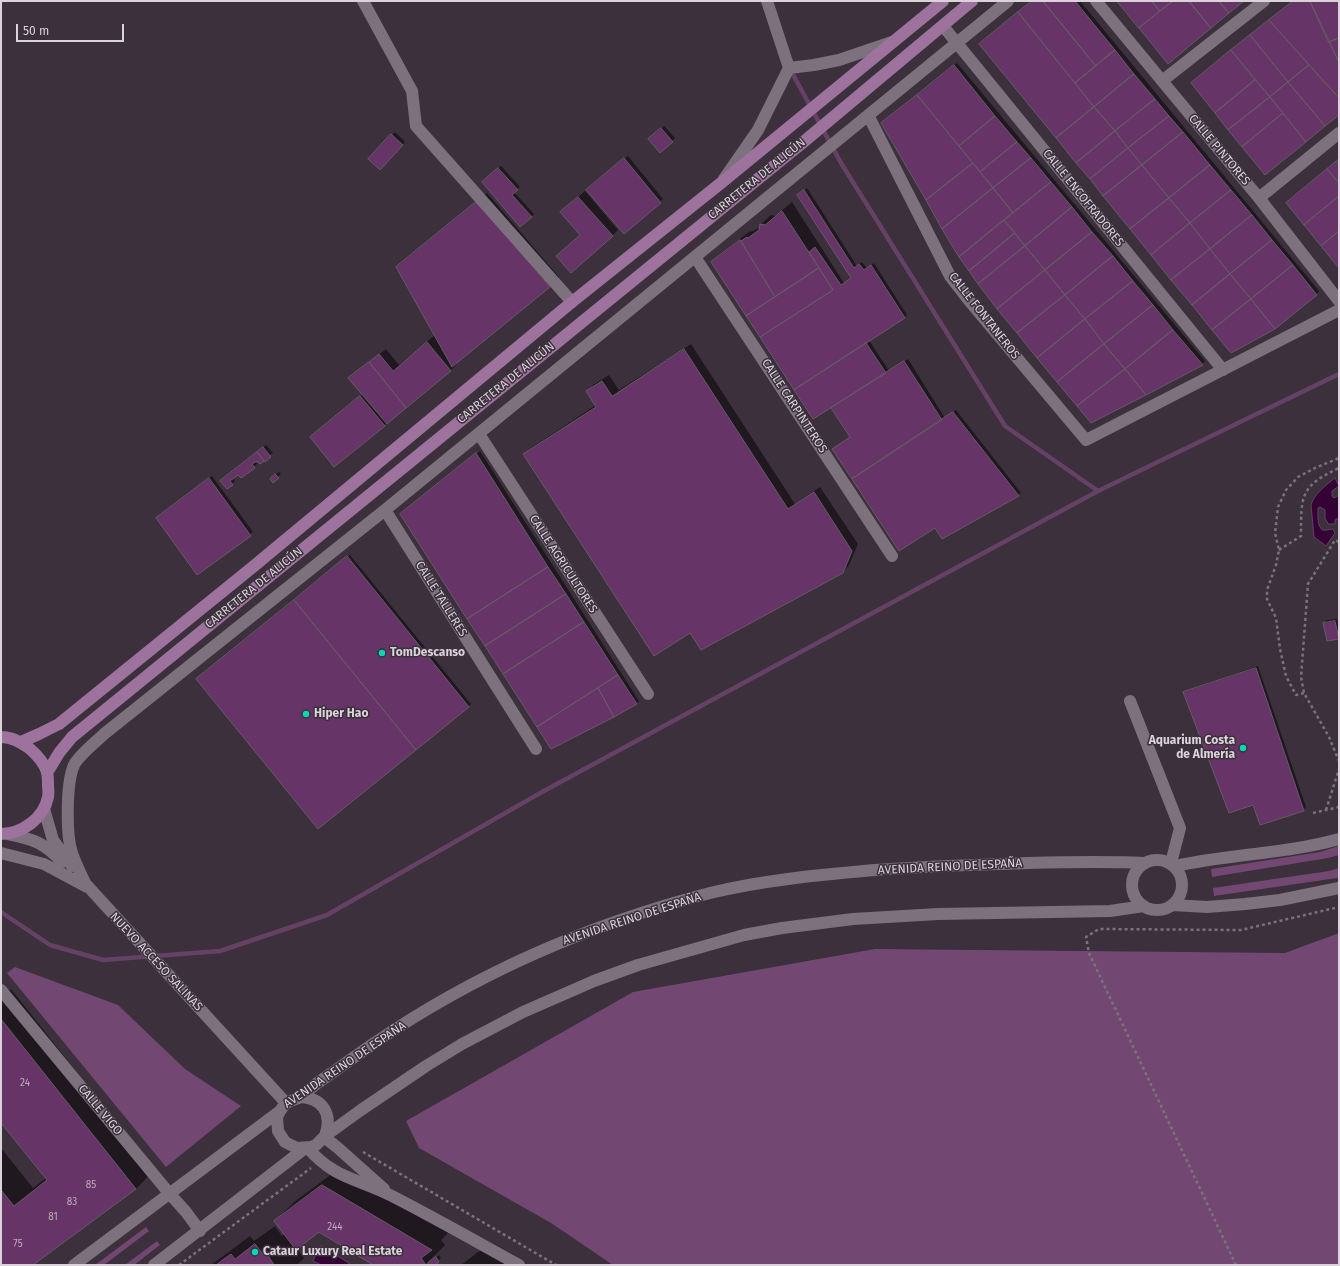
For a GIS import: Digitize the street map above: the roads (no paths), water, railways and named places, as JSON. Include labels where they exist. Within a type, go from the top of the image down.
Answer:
[{"type":"main road","name":"CARRETERA DE ALICÚN","points":[[21,742],[59,724],[254,566],[572,302],[721,183],[943,1]]},
{"type":"main road","name":"CARRETERA DE ALICÚN","points":[[47,773],[59,753],[72,737],[807,139],[972,1]]},
{"type":"main road","points":[[1,737],[8,737],[21,742],[36,754],[47,773],[48,796],[44,809],[31,824],[21,830],[4,834]]},
{"type":"street","points":[[363,1],[412,91],[416,126],[572,302]]},
{"type":"street","points":[[721,183],[758,130],[789,68],[767,1]]},
{"type":"street","points":[[87,887],[72,854],[69,839],[70,780],[75,764],[104,734],[479,434],[1008,1]]},
{"type":"street","name":"CALLE PINTORES","points":[[1096,1],[1259,198],[1339,301]]},
{"type":"street","points":[[1162,82],[1264,1]]},
{"type":"street","name":"CALLE ENCOFRADORES","points":[[943,26],[1224,370]]},
{"type":"street","points":[[789,68],[840,60],[894,41]]},
{"type":"street","name":"CALLE FONTANEROS","points":[[868,115],[950,276],[1086,440],[1224,370]]},
{"type":"street","points":[[1259,198],[1339,133]]},
{"type":"street","name":"CALLE CARPINTEROS","points":[[695,257],[892,556]]},
{"type":"street","points":[[1224,370],[1339,310]]},
{"type":"street","name":"CALLE AGRICULTORES","points":[[479,434],[648,694]]},
{"type":"street","name":"CALLE TALLERES","points":[[385,510],[536,750]]},
{"type":"street","points":[[1130,701],[1180,828],[1173,864],[1181,876],[1183,888],[1180,896],[1168,908],[1152,910],[1144,906],[1137,900],[1133,893],[1133,876],[1138,868],[1151,860],[1160,859],[1173,864],[1262,854],[1306,847],[1339,839]]},
{"type":"street","name":"NUEVO ACCESO SALINAS","points":[[44,809],[53,840],[87,887],[283,1107]]},
{"type":"street","points":[[4,834],[28,838],[38,842],[53,852],[87,887]]},
{"type":"street","points":[[1,853],[44,864],[87,887]]},
{"type":"street","name":"AVENIDA REINO DE ESPAÑA","points":[[74,1265],[292,1099],[300,1097],[347,1062],[404,1024],[460,991],[501,970],[546,949],[600,927],[711,893],[776,881],[851,872],[915,867],[1108,862],[1144,863]]},
{"type":"street","points":[[1172,905],[1207,907],[1245,904],[1280,900],[1339,888]]},
{"type":"street","points":[[154,1265],[306,1148],[316,1145],[325,1136],[426,1066],[462,1044],[523,1012],[594,981],[638,965],[744,935],[782,928],[853,919],[938,914],[1110,910],[1144,906]]},
{"type":"street","name":"CALLE VIGO","points":[[1,990],[200,1230]]},
{"type":"street","points":[[300,1097],[315,1100],[326,1112],[328,1128],[325,1136]]},
{"type":"street","points":[[283,1107],[277,1124],[281,1137],[291,1146],[306,1148],[320,1161],[342,1176],[390,1195],[519,1265]]},
{"type":"street","points":[[325,1136],[390,1195]]},
{"type":"waterway","points":[[790,69],[841,163],[1005,426],[1098,491]]},
{"type":"waterway","points":[[1,912],[50,945],[103,960],[220,951],[327,915],[542,792],[1098,491],[1339,374]]},
{"type":"place","name":"TomDescanso","points":[[382,653]]},
{"type":"place","name":"Hiper Hao","points":[[306,714]]},
{"type":"place","name":"Aquarium Costa de Almería","points":[[1243,748]]},
{"type":"place","name":"Cataur Luxury Real Estate","points":[[255,1252]]}]
